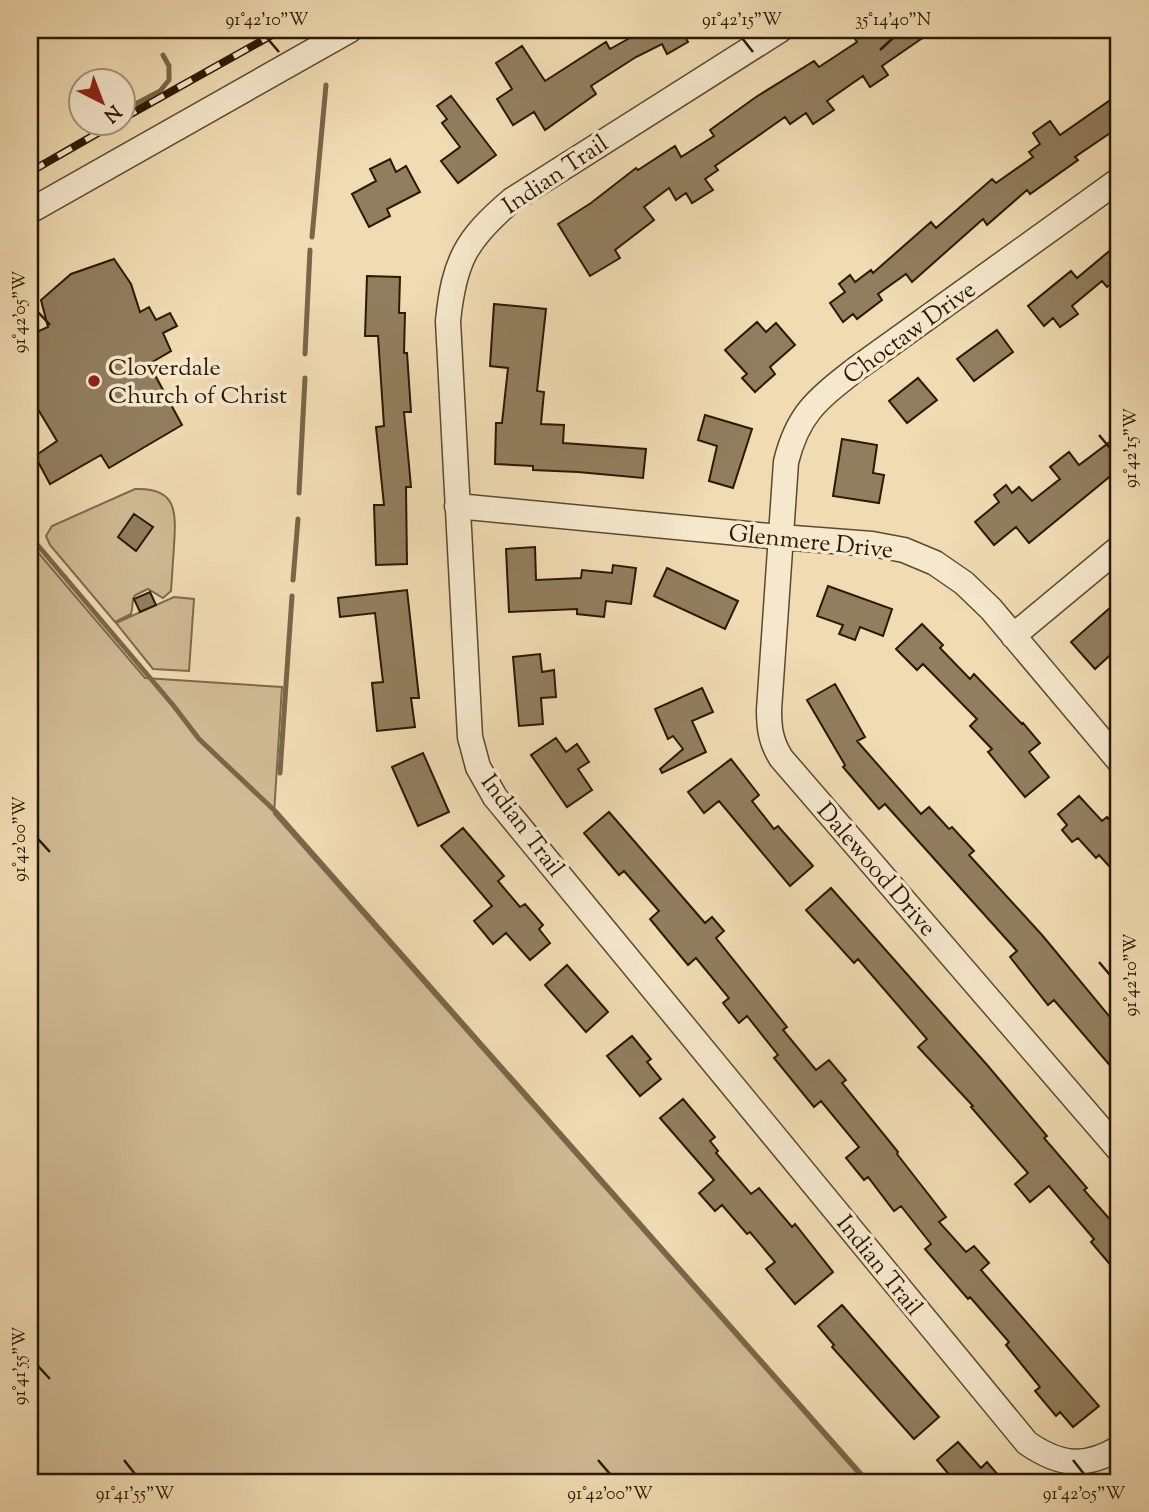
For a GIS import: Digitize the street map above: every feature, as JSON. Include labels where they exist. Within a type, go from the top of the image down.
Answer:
[{"type":"street","points":[[30,211],[350,30]]},
{"type":"street","name":"Indian Trail","points":[[780,30],[512,200],[472,238],[458,263],[448,321],[470,737],[478,767],[495,797],[1027,1443],[1047,1457],[1070,1463],[1092,1459],[1119,1448]]},
{"type":"street","name":"Choctaw Drive","points":[[780,537],[786,462],[793,436],[807,412],[830,389],[856,369],[1119,180]]},
{"type":"street","name":"Glenmere Drive","points":[[457,506],[872,544],[904,550],[935,563],[964,583],[991,609],[1119,761]]},
{"type":"street","name":"Dalewood Drive","points":[[780,537],[769,710],[769,732],[774,746],[790,769],[1119,1150]]},
{"type":"street","points":[[1013,636],[1119,548]]},
{"type":"shaded area","points":[[135,489],[160,492],[171,504],[175,523],[171,591],[163,598],[148,589],[137,594],[133,598],[131,614],[115,622],[50,545],[46,536],[52,526]]},
{"type":"shaded area","points":[[30,543],[145,678],[282,687],[274,814],[865,1482],[30,1482]]},
{"type":"shaded area","points":[[174,597],[194,599],[189,671],[153,669],[116,623]]},
{"type":"building","points":[[632,30],[686,30],[682,32],[688,42],[667,54],[662,44],[636,57],[591,86],[596,94],[545,130],[534,112],[513,125],[497,99],[512,89],[496,63],[522,46],[545,81],[606,42],[610,49],[635,35]]},
{"type":"building","points":[[865,30],[934,30],[882,66],[888,75],[870,87],[863,76],[827,101],[834,110],[813,124],[806,113],[790,124],[785,117],[715,166],[718,170],[705,179],[713,190],[692,203],[686,193],[676,200],[669,188],[644,207],[654,220],[615,250],[620,258],[590,276],[558,224],[591,203],[636,168],[638,170],[675,146],[681,157],[714,136],[710,130],[756,97],[814,61],[819,67],[857,42],[854,37]]},
{"type":"building","points":[[1119,94],[1119,127],[1075,157],[1078,160],[1030,194],[1027,190],[987,225],[983,219],[912,282],[906,274],[878,294],[882,300],[857,319],[853,314],[843,322],[830,303],[845,292],[839,284],[850,275],[855,282],[871,270],[873,273],[931,222],[936,228],[992,179],[996,183],[1033,157],[1029,152],[1040,144],[1033,133],[1050,121],[1060,135]]},
{"type":"building","points":[[451,96],[496,155],[458,183],[441,161],[460,147],[442,123],[447,119],[437,106]]},
{"type":"building","points":[[390,159],[396,172],[406,166],[420,192],[387,209],[390,216],[369,227],[352,194],[376,181],[370,169]]},
{"type":"building","points":[[1119,243],[1119,278],[1107,287],[1102,281],[1072,306],[1078,314],[1060,327],[1053,318],[1044,326],[1028,306],[1071,271],[1077,278]]},
{"type":"building","name":"Cloverdale Church of Christ","points":[[114,259],[131,284],[140,312],[149,307],[156,320],[170,313],[177,326],[163,333],[171,351],[149,364],[182,425],[109,468],[101,455],[50,484],[35,456],[57,441],[30,396],[30,335],[48,327],[41,300],[71,274]]},
{"type":"building","points":[[367,276],[400,277],[399,313],[405,313],[404,353],[407,353],[411,412],[404,412],[411,487],[406,487],[407,564],[376,565],[374,505],[384,505],[376,427],[384,426],[378,336],[365,336]]},
{"type":"building","points":[[494,304],[546,309],[537,391],[544,392],[541,424],[564,425],[563,443],[646,449],[643,478],[533,470],[533,466],[495,464],[496,423],[502,423],[508,368],[490,366]]},
{"type":"building","points":[[757,322],[766,332],[776,323],[795,345],[770,367],[775,374],[755,392],[742,378],[747,374],[725,350]]},
{"type":"building","points":[[997,330],[1013,352],[974,381],[957,359]]},
{"type":"building","points":[[918,378],[937,400],[907,423],[889,401]]},
{"type":"building","points":[[705,415],[752,429],[733,488],[709,481],[717,446],[698,440]]},
{"type":"building","points":[[1119,435],[1119,469],[1029,543],[1016,527],[994,545],[975,522],[999,502],[994,495],[1006,485],[1012,493],[1019,487],[1032,501],[1060,479],[1050,467],[1069,452],[1079,465]]},
{"type":"building","points":[[842,439],[877,445],[873,473],[884,475],[879,503],[833,496]]},
{"type":"building","points":[[134,514],[153,527],[136,551],[118,537]]},
{"type":"building","points":[[535,547],[536,580],[581,578],[582,570],[612,573],[613,565],[636,568],[631,604],[606,601],[604,617],[577,614],[577,609],[509,612],[506,549]]},
{"type":"building","points":[[667,568],[738,601],[725,629],[654,596]]},
{"type":"building","points":[[828,586],[892,609],[883,636],[860,627],[855,640],[839,634],[843,625],[817,616]]},
{"type":"building","points":[[407,590],[419,698],[411,698],[415,727],[377,731],[372,683],[383,682],[375,613],[340,617],[338,598]]},
{"type":"building","points":[[150,592],[156,605],[140,612],[134,599]]},
{"type":"building","points":[[1119,600],[1119,647],[1095,669],[1071,642]]},
{"type":"building","points":[[922,624],[943,645],[940,648],[970,679],[974,674],[1040,743],[1029,752],[1049,777],[1025,797],[988,752],[992,749],[970,726],[977,719],[923,664],[917,670],[896,649]]},
{"type":"building","points":[[540,654],[542,672],[554,670],[556,697],[541,698],[543,724],[519,726],[513,657]]},
{"type":"building","points":[[835,684],[865,737],[857,741],[921,814],[929,807],[974,851],[969,855],[1042,935],[1119,1028],[1119,1076],[1054,1000],[1048,1005],[1010,957],[1017,951],[885,804],[879,809],[843,767],[845,765],[807,700]]},
{"type":"building","points":[[702,688],[713,712],[692,721],[706,752],[662,773],[660,769],[683,749],[673,736],[668,739],[655,709]]},
{"type":"building","points":[[556,738],[566,752],[577,744],[589,762],[578,769],[592,790],[567,807],[531,755]]},
{"type":"building","points":[[423,753],[449,812],[418,826],[392,767]]},
{"type":"building","points":[[731,759],[759,795],[752,801],[774,829],[778,826],[813,866],[790,886],[719,801],[704,813],[688,792]]},
{"type":"building","points":[[1079,796],[1102,821],[1107,817],[1119,831],[1119,877],[1099,855],[1096,858],[1078,838],[1072,842],[1062,830],[1067,825],[1058,814]]},
{"type":"building","points":[[609,812],[705,923],[712,917],[724,931],[716,938],[787,1027],[783,1030],[816,1070],[829,1060],[846,1080],[842,1083],[946,1217],[939,1222],[966,1252],[974,1246],[989,1263],[981,1270],[1099,1406],[1073,1427],[1060,1412],[1056,1416],[1035,1391],[1040,1387],[1006,1345],[1009,1342],[925,1249],[931,1244],[901,1206],[894,1211],[868,1177],[864,1180],[846,1158],[859,1147],[821,1101],[814,1107],[774,1058],[778,1055],[747,1016],[739,1023],[723,1003],[729,998],[696,958],[688,965],[650,919],[659,911],[624,871],[619,875],[584,833]]},
{"type":"building","points":[[463,828],[504,876],[498,881],[520,907],[525,904],[543,925],[539,929],[550,943],[530,960],[506,933],[493,944],[474,921],[492,906],[441,846]]},
{"type":"building","points":[[831,888],[1047,1136],[1044,1138],[1087,1188],[1084,1190],[1113,1223],[1119,1217],[1119,1275],[1091,1242],[1094,1239],[1049,1186],[1030,1202],[1015,1184],[1028,1173],[971,1107],[973,1106],[918,1047],[927,1039],[858,959],[854,963],[806,910]]},
{"type":"building","points":[[567,965],[608,1012],[586,1032],[545,985]]},
{"type":"building","points":[[632,1036],[651,1059],[647,1062],[661,1079],[640,1096],[607,1056]]},
{"type":"building","points":[[683,1099],[715,1137],[710,1141],[718,1151],[716,1153],[751,1194],[759,1188],[792,1227],[795,1224],[833,1272],[795,1304],[766,1269],[775,1262],[750,1232],[747,1234],[722,1205],[715,1211],[699,1193],[714,1180],[660,1118]]},
{"type":"building","points":[[842,1305],[939,1417],[914,1439],[832,1347],[834,1345],[818,1326]]},
{"type":"building","points":[[958,1442],[981,1468],[987,1462],[1004,1482],[955,1482],[937,1460]]},
{"type":"waterway","points":[[136,104],[160,91],[169,80],[169,66],[163,55]]},
{"type":"waterway","points":[[312,237],[326,85]]},
{"type":"waterway","points":[[305,354],[310,250]]},
{"type":"waterway","points":[[299,493],[305,378]]},
{"type":"waterway","points":[[293,580],[298,519]]},
{"type":"waterway","points":[[30,536],[199,739],[275,811],[868,1482]]},
{"type":"waterway","points":[[280,773],[292,596]]},
{"type":"railway","points":[[136,111],[281,30]]},
{"type":"railway","points":[[30,172],[93,136]]},
{"type":"place","name":"Cloverdale Church of Christ","points":[[94,381]]}]
